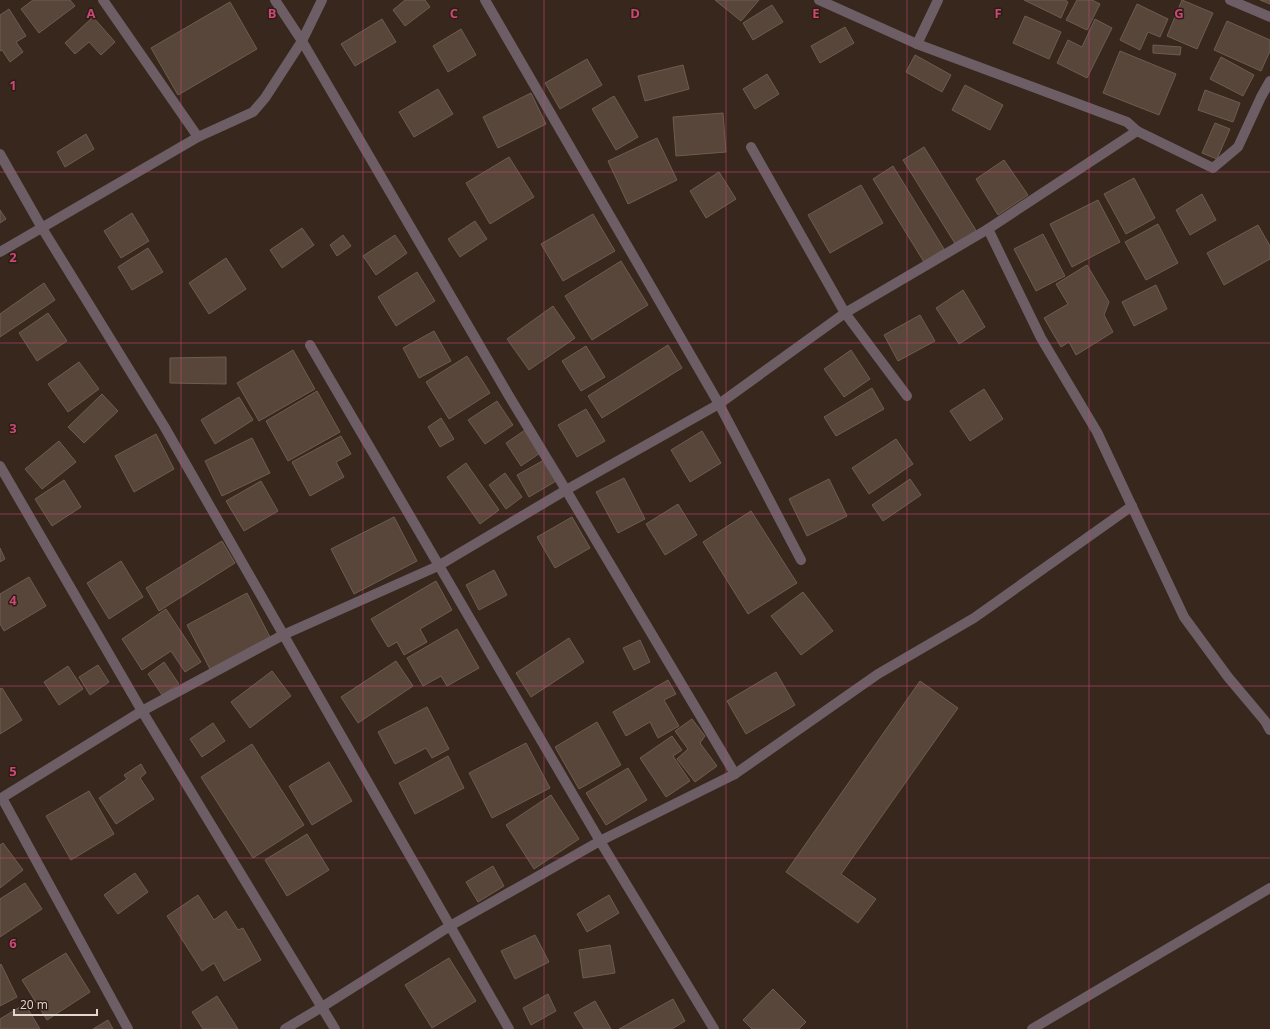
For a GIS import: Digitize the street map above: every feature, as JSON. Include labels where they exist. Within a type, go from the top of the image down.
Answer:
[{"type":"street","points":[[103,0],[198,137]]},
{"type":"street","points":[[275,0],[302,41],[509,396],[735,774]]},
{"type":"street","points":[[0,252],[198,137],[252,112],[265,98],[302,41],[322,0]]},
{"type":"street","points":[[484,0],[719,404],[801,560]]},
{"type":"street","points":[[819,0],[917,44],[1127,122],[1137,131],[1213,168],[1238,147],[1270,81]]},
{"type":"street","points":[[917,44],[938,0]]},
{"type":"street","points":[[1230,0],[1270,18]]},
{"type":"street","points":[[128,1029],[1,798],[142,711],[283,635],[438,566],[566,490],[719,404],[845,313],[988,229],[1137,131]]},
{"type":"street","points":[[751,146],[845,313],[906,396]]},
{"type":"street","points":[[0,154],[42,228],[164,426],[509,1029]]},
{"type":"street","points":[[988,229],[1041,338],[1097,432],[1184,617],[1228,677],[1266,721],[1270,730]]},
{"type":"street","points":[[310,345],[600,841],[714,1029]]},
{"type":"street","points":[[0,466],[142,711],[335,1029]]},
{"type":"street","points":[[285,1029],[450,926],[600,841],[735,774],[878,674],[974,618],[1132,506]]},
{"type":"street","points":[[1032,1029],[1270,888]]},
{"type":"building","points":[[33,0],[70,0],[75,6],[39,33],[21,9]]},
{"type":"building","points":[[405,0],[425,0],[430,7],[405,26],[393,10]]},
{"type":"building","points":[[715,0],[759,0],[741,21]]},
{"type":"building","points":[[1024,0],[1065,0],[1068,2],[1061,18]]},
{"type":"building","points":[[1077,0],[1092,0],[1100,4],[1087,30],[1066,20]]},
{"type":"building","points":[[1182,0],[1213,13],[1197,49],[1167,36]]},
{"type":"building","points":[[1260,0],[1270,0],[1270,4]]},
{"type":"building","points":[[230,2],[257,49],[178,95],[151,48]]},
{"type":"building","points":[[1137,4],[1168,19],[1160,37],[1148,32],[1140,50],[1120,40]]},
{"type":"building","points":[[772,5],[783,22],[753,40],[743,23]]},
{"type":"building","points":[[9,9],[26,36],[16,42],[23,52],[10,62],[2,50],[0,51],[0,15]]},
{"type":"building","points":[[1025,16],[1061,32],[1049,59],[1013,43]]},
{"type":"building","points":[[93,17],[115,42],[101,55],[89,42],[75,54],[65,43]]},
{"type":"building","points":[[382,19],[396,42],[355,66],[341,44]]},
{"type":"building","points":[[1095,19],[1112,28],[1087,78],[1057,63],[1068,40],[1082,47]]},
{"type":"building","points":[[1227,21],[1270,40],[1270,51],[1261,71],[1214,50]]},
{"type":"building","points":[[845,27],[854,43],[820,63],[811,46]]},
{"type":"building","points":[[461,29],[476,55],[448,72],[433,46]]},
{"type":"building","points":[[1153,45],[1181,47],[1180,55],[1153,53]]},
{"type":"building","points":[[1120,51],[1176,74],[1159,115],[1103,93]]},
{"type":"building","points":[[915,55],[951,75],[942,92],[906,72]]},
{"type":"building","points":[[1221,57],[1254,75],[1243,96],[1210,79]]},
{"type":"building","points":[[587,59],[602,85],[560,109],[545,83]]},
{"type":"building","points":[[683,65],[689,89],[645,101],[638,76]]},
{"type":"building","points":[[767,74],[779,94],[755,109],[743,89]]},
{"type":"building","points":[[965,85],[1003,105],[990,130],[952,110]]},
{"type":"building","points":[[438,89],[453,114],[414,137],[399,112]]},
{"type":"building","points":[[1205,90],[1240,103],[1233,122],[1198,110]]},
{"type":"building","points":[[531,93],[546,124],[498,148],[483,117]]},
{"type":"building","points":[[614,96],[638,137],[616,150],[592,109]]},
{"type":"building","points":[[723,113],[726,152],[676,156],[673,117]]},
{"type":"building","points":[[1215,123],[1230,129],[1217,159],[1202,153]]},
{"type":"building","points":[[86,134],[94,149],[65,167],[57,152]]},
{"type":"building","points":[[657,138],[677,180],[628,204],[608,161]]},
{"type":"building","points":[[924,147],[977,232],[956,245],[903,160]]},
{"type":"building","points":[[509,157],[534,197],[490,224],[466,183]]},
{"type":"building","points":[[1004,160],[1028,195],[998,215],[976,179]]},
{"type":"building","points":[[893,166],[944,249],[924,262],[873,179]]},
{"type":"building","points":[[719,172],[736,199],[706,218],[690,191]]},
{"type":"building","points":[[1134,178],[1155,218],[1126,234],[1104,194]]},
{"type":"building","points":[[861,185],[883,223],[830,253],[808,215]]},
{"type":"building","points":[[1202,194],[1216,220],[1190,235],[1176,210]]},
{"type":"building","points":[[1098,200],[1120,242],[1072,267],[1050,224]]},
{"type":"building","points":[[0,210],[6,219],[0,223]]},
{"type":"building","points":[[132,213],[149,241],[121,258],[104,231]]},
{"type":"building","points":[[593,214],[615,251],[563,281],[541,244]]},
{"type":"building","points":[[475,221],[487,239],[460,257],[448,239]]},
{"type":"building","points":[[1158,224],[1178,263],[1146,280],[1125,242]]},
{"type":"building","points":[[1258,225],[1270,246],[1270,259],[1224,285],[1207,253]]},
{"type":"building","points":[[302,228],[314,245],[282,268],[270,250]]},
{"type":"building","points":[[1043,234],[1065,276],[1036,291],[1014,249]]},
{"type":"building","points":[[343,235],[351,246],[337,256],[330,245]]},
{"type":"building","points":[[395,235],[407,253],[376,275],[363,256]]},
{"type":"building","points":[[148,248],[163,272],[132,290],[118,267]]},
{"type":"building","points":[[226,258],[246,289],[209,314],[189,283]]},
{"type":"building","points":[[621,261],[648,305],[592,340],[565,296]]},
{"type":"building","points":[[1087,265],[1109,302],[1104,315],[1113,332],[1076,355],[1069,342],[1061,347],[1044,318],[1068,304],[1056,284]]},
{"type":"building","points":[[417,272],[435,301],[396,326],[378,297]]},
{"type":"building","points":[[44,283],[55,300],[0,337],[0,314]]},
{"type":"building","points":[[1156,285],[1167,309],[1134,326],[1122,302]]},
{"type":"building","points":[[963,290],[985,327],[959,344],[936,308]]},
{"type":"building","points":[[553,306],[575,338],[529,370],[507,339]]},
{"type":"building","points":[[48,313],[67,341],[37,361],[19,333]]},
{"type":"building","points":[[920,315],[935,341],[898,361],[884,335]]},
{"type":"building","points":[[434,331],[451,361],[419,378],[403,348]]},
{"type":"building","points":[[668,345],[682,368],[602,418],[588,396]]},
{"type":"building","points":[[586,346],[605,377],[581,391],[562,361]]},
{"type":"building","points":[[293,350],[315,389],[259,421],[237,383]]},
{"type":"building","points":[[851,350],[870,379],[844,397],[824,369]]},
{"type":"building","points":[[467,356],[490,393],[449,419],[426,382]]},
{"type":"building","points":[[226,357],[226,384],[170,383],[170,358]]},
{"type":"building","points":[[79,362],[99,389],[68,412],[48,384]]},
{"type":"building","points":[[872,388],[884,409],[836,436],[824,417]]},
{"type":"building","points":[[984,389],[1003,419],[970,441],[950,411]]},
{"type":"building","points":[[317,391],[340,432],[288,461],[266,421]]},
{"type":"building","points":[[102,394],[118,411],[84,443],[68,427]]},
{"type":"building","points":[[239,397],[253,420],[215,444],[201,420]]},
{"type":"building","points":[[497,401],[513,425],[485,444],[468,420]]},
{"type":"building","points":[[586,409],[605,441],[577,457],[558,425]]},
{"type":"building","points":[[441,418],[454,439],[440,447],[428,427]]},
{"type":"building","points":[[525,430],[540,453],[521,466],[506,443]]},
{"type":"building","points":[[702,431],[721,463],[690,482],[671,450]]},
{"type":"building","points":[[156,434],[174,469],[134,492],[115,456]]},
{"type":"building","points":[[341,436],[351,454],[336,462],[344,477],[310,496],[292,462]]},
{"type":"building","points":[[252,438],[270,473],[222,496],[205,461]]},
{"type":"building","points":[[896,439],[913,464],[869,494],[852,468]]},
{"type":"building","points":[[59,441],[76,462],[42,489],[25,469]]},
{"type":"building","points":[[544,460],[556,481],[529,497],[517,475]]},
{"type":"building","points":[[466,463],[499,510],[480,524],[447,477]]},
{"type":"building","points":[[505,473],[522,497],[506,509],[489,485]]},
{"type":"building","points":[[624,478],[645,519],[618,533],[596,492]]},
{"type":"building","points":[[829,479],[847,516],[807,536],[789,499]]},
{"type":"building","points":[[910,479],[921,495],[883,521],[872,505]]},
{"type":"building","points":[[64,480],[81,507],[52,526],[35,499]]},
{"type":"building","points":[[261,481],[278,511],[244,531],[226,501]]},
{"type":"building","points":[[678,504],[697,535],[665,555],[646,524]]},
{"type":"building","points":[[751,511],[797,583],[748,614],[703,542]]},
{"type":"building","points":[[394,517],[417,561],[354,594],[331,549]]},
{"type":"building","points":[[572,517],[590,548],[555,568],[537,537]]},
{"type":"building","points":[[222,541],[235,563],[159,611],[146,588]]},
{"type":"building","points":[[0,548],[5,559],[0,562]]},
{"type":"building","points":[[121,561],[143,597],[109,619],[87,583]]},
{"type":"building","points":[[494,570],[507,595],[479,610],[466,585]]},
{"type":"building","points":[[29,577],[46,606],[4,631],[0,624],[0,594]]},
{"type":"building","points":[[436,581],[452,610],[420,629],[427,642],[404,655],[397,642],[388,647],[371,619]]},
{"type":"building","points":[[803,592],[833,631],[801,655],[771,616]]},
{"type":"building","points":[[247,593],[270,637],[210,669],[187,625]]},
{"type":"building","points":[[166,609],[201,662],[185,672],[171,651],[142,670],[122,639]]},
{"type":"building","points":[[457,629],[479,668],[447,686],[441,676],[423,686],[407,658]]},
{"type":"building","points":[[569,638],[584,662],[531,697],[516,673]]},
{"type":"building","points":[[640,640],[650,662],[634,670],[623,648]]},
{"type":"building","points":[[396,661],[413,686],[358,723],[341,697]]},
{"type":"building","points":[[164,662],[179,684],[162,695],[148,674]]},
{"type":"building","points":[[98,665],[109,682],[90,695],[79,677]]},
{"type":"building","points":[[68,666],[83,689],[59,705],[44,682]]},
{"type":"building","points":[[272,671],[291,696],[250,728],[231,702]]},
{"type":"building","points":[[776,672],[795,705],[746,734],[727,701]]},
{"type":"building","points":[[668,680],[676,694],[664,700],[679,726],[658,738],[650,722],[626,736],[613,712]]},
{"type":"building","points":[[920,681],[958,708],[841,874],[876,899],[858,923],[786,872]]},
{"type":"building","points":[[2,688],[22,720],[0,734],[0,689]]},
{"type":"building","points":[[427,707],[449,749],[432,758],[426,748],[395,764],[378,732]]},
{"type":"building","points":[[692,719],[705,736],[700,743],[717,766],[695,782],[677,759],[688,749],[675,731]]},
{"type":"building","points":[[597,722],[621,765],[579,789],[555,747]]},
{"type":"building","points":[[213,723],[225,741],[202,757],[190,739]]},
{"type":"building","points":[[672,736],[682,750],[673,756],[690,781],[666,797],[640,758]]},
{"type":"building","points":[[526,743],[550,788],[492,818],[469,773]]},
{"type":"building","points":[[252,744],[304,825],[253,858],[201,777]]},
{"type":"building","points":[[448,756],[464,788],[415,814],[399,783]]},
{"type":"building","points":[[329,762],[352,801],[312,825],[289,786]]},
{"type":"building","points":[[141,764],[146,773],[140,778],[154,799],[116,824],[99,798],[127,779],[124,775]]},
{"type":"building","points":[[628,768],[647,800],[606,825],[586,793]]},
{"type":"building","points":[[89,791],[114,834],[71,860],[46,816]]},
{"type":"building","points":[[551,795],[579,839],[534,869],[506,825]]},
{"type":"building","points":[[307,834],[329,870],[287,896],[265,860]]},
{"type":"building","points":[[3,843],[23,870],[0,888],[0,845]]},
{"type":"building","points":[[493,866],[504,886],[478,902],[466,882]]},
{"type":"building","points":[[135,873],[148,892],[118,914],[104,895]]},
{"type":"building","points":[[25,883],[42,909],[0,937],[0,899]]},
{"type":"building","points":[[198,895],[214,920],[226,911],[238,930],[243,928],[261,960],[224,981],[214,963],[202,971],[167,916]]},
{"type":"building","points":[[609,895],[619,913],[587,932],[577,914]]},
{"type":"building","points":[[535,935],[549,962],[515,979],[501,951]]},
{"type":"building","points":[[610,945],[615,973],[583,978],[579,950]]},
{"type":"building","points":[[66,953],[90,992],[47,1020],[22,980]]},
{"type":"building","points":[[449,958],[476,1001],[432,1028],[405,985]]},
{"type":"building","points":[[1,964],[17,997],[0,1006],[0,965]]},
{"type":"building","points":[[773,989],[806,1022],[799,1029],[752,1029],[743,1020]]},
{"type":"building","points":[[548,994],[556,1011],[531,1025],[523,1008]]},
{"type":"building","points":[[217,996],[238,1029],[203,1029],[192,1012]]},
{"type":"building","points":[[673,999],[685,1021],[672,1029],[619,1029]]},
{"type":"building","points":[[595,1001],[611,1029],[584,1029],[574,1013]]},
{"type":"building","points":[[25,1004],[40,1029],[0,1029],[0,1019]]},
{"type":"building","points":[[108,1020],[113,1029],[93,1029]]}]
